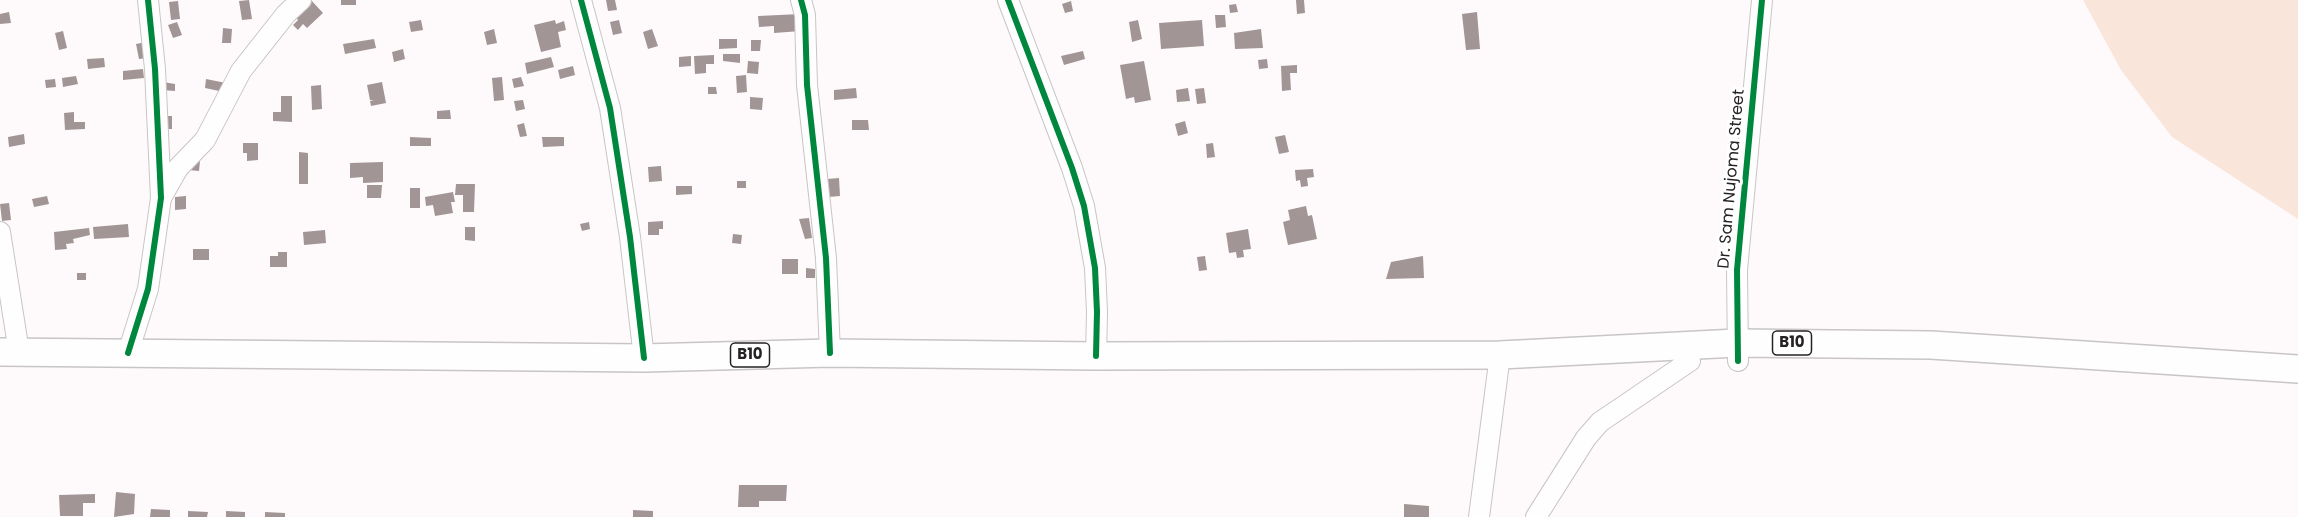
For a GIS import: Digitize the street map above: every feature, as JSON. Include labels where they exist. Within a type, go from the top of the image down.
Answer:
[{"type":"highway","name":"B10","points":[[9,352],[644,358],[830,353],[1096,356],[1737,352],[1931,360],[2084,355],[2298,369]]},
{"type":"highway","name":"B10","points":[[1500,355],[1598,362],[1690,361],[1737,352]]},
{"type":"street","points":[[128,353],[148,289],[161,198],[155,69],[148,0]]},
{"type":"street","points":[[161,198],[178,168],[205,140],[241,71],[286,14],[302,0]]},
{"type":"street","points":[[801,0],[805,15],[807,85],[826,258],[830,353]]},
{"type":"street","points":[[1008,0],[1072,168],[1084,206],[1095,268],[1096,356]]},
{"type":"street","name":"Dr. Sam Nujoma Street","points":[[1737,352],[1737,270],[1762,0]]},
{"type":"street","points":[[583,3],[610,108],[630,237],[644,358]]},
{"type":"street","points":[[0,232],[9,352]]},
{"type":"street","points":[[1479,517],[1500,355]]},
{"type":"street","points":[[1536,517],[1586,438],[1600,422],[1690,361]]},
{"type":"shaded area","points":[[2083,0],[2298,0],[2298,219],[2172,137],[2121,70]]},
{"type":"building","points":[[249,0],[252,19],[242,20],[239,1]]},
{"type":"building","points":[[308,0],[311,0],[323,13],[307,28],[303,24],[298,30],[293,25],[298,20],[294,15]]},
{"type":"building","points":[[341,0],[356,0],[356,5],[341,5]]},
{"type":"building","points":[[606,0],[615,0],[617,10],[608,11]]},
{"type":"building","points":[[1296,0],[1304,0],[1305,13],[1297,14]]},
{"type":"building","points":[[178,1],[180,19],[171,20],[169,2]]},
{"type":"building","points":[[1071,1],[1073,11],[1065,13],[1062,4]]},
{"type":"building","points":[[1236,4],[1238,12],[1230,13],[1229,5]]},
{"type":"building","points":[[9,12],[11,23],[0,24],[0,14]]},
{"type":"building","points":[[1477,12],[1480,49],[1466,50],[1462,14]]},
{"type":"building","points":[[800,14],[801,31],[774,33],[774,26],[759,27],[758,16]]},
{"type":"building","points":[[1215,15],[1225,15],[1226,27],[1216,28]]},
{"type":"building","points":[[421,20],[423,30],[411,32],[409,22]]},
{"type":"building","points":[[555,20],[556,24],[564,21],[566,30],[558,32],[561,47],[541,52],[534,25]]},
{"type":"building","points":[[619,20],[622,33],[613,35],[610,22]]},
{"type":"building","points":[[1138,20],[1142,39],[1132,42],[1129,22]]},
{"type":"building","points":[[1202,20],[1204,46],[1161,49],[1159,23]]},
{"type":"building","points":[[177,22],[182,35],[173,38],[168,25]]},
{"type":"building","points":[[223,28],[232,29],[231,43],[222,43]]},
{"type":"building","points":[[494,29],[497,43],[487,45],[484,32]]},
{"type":"building","points":[[652,29],[658,46],[648,49],[643,32]]},
{"type":"building","points":[[1261,29],[1263,48],[1235,49],[1234,33]]},
{"type":"building","points":[[63,31],[67,48],[59,50],[55,33]]},
{"type":"building","points":[[374,39],[376,48],[345,54],[343,44]]},
{"type":"building","points":[[719,39],[737,39],[737,48],[719,49]]},
{"type":"building","points":[[751,40],[761,40],[760,51],[751,51]]},
{"type":"building","points":[[146,42],[148,58],[139,59],[136,44]]},
{"type":"building","points":[[403,49],[405,59],[394,62],[392,52]]},
{"type":"building","points":[[1083,51],[1085,59],[1064,65],[1061,56]]},
{"type":"building","points":[[723,54],[740,54],[740,63],[723,61]]},
{"type":"building","points":[[714,55],[714,64],[706,64],[706,73],[695,74],[694,56]]},
{"type":"building","points":[[691,56],[691,66],[679,67],[679,57]]},
{"type":"building","points":[[551,57],[554,67],[527,74],[525,63]]},
{"type":"building","points":[[104,58],[105,67],[88,69],[87,59]]},
{"type":"building","points":[[1267,59],[1268,68],[1259,69],[1258,60]]},
{"type":"building","points":[[748,61],[759,62],[758,74],[747,73]]},
{"type":"building","points":[[1144,61],[1151,100],[1135,103],[1134,97],[1126,99],[1120,65]]},
{"type":"building","points":[[1297,65],[1297,73],[1290,73],[1291,90],[1282,91],[1281,66]]},
{"type":"building","points":[[573,66],[575,75],[560,79],[558,70]]},
{"type":"building","points":[[143,69],[144,78],[123,80],[123,71]]},
{"type":"building","points":[[746,75],[747,92],[737,93],[736,76]]},
{"type":"building","points":[[76,76],[78,84],[63,87],[62,78]]},
{"type":"building","points":[[502,77],[504,100],[494,101],[492,78]]},
{"type":"building","points":[[521,77],[524,86],[514,88],[512,79]]},
{"type":"building","points":[[55,79],[56,87],[46,88],[45,80]]},
{"type":"building","points":[[206,79],[226,83],[224,92],[205,88]]},
{"type":"building","points":[[163,82],[175,84],[175,91],[162,90]]},
{"type":"building","points":[[382,82],[386,103],[371,106],[370,101],[374,100],[370,100],[367,85]]},
{"type":"building","points":[[321,85],[322,109],[312,110],[311,86]]},
{"type":"building","points":[[708,87],[716,87],[717,94],[708,94]]},
{"type":"building","points":[[856,88],[857,98],[834,100],[834,90]]},
{"type":"building","points":[[1188,88],[1190,101],[1177,102],[1176,90]]},
{"type":"building","points":[[1204,88],[1206,103],[1197,104],[1195,89]]},
{"type":"building","points":[[281,96],[292,96],[292,122],[273,121],[273,112],[281,112]]},
{"type":"building","points":[[750,97],[763,98],[762,110],[750,109]]},
{"type":"building","points":[[523,100],[525,109],[516,111],[514,101]]},
{"type":"building","points":[[450,110],[451,119],[437,119],[437,111]]},
{"type":"building","points":[[74,112],[74,122],[85,122],[85,129],[65,130],[64,113]]},
{"type":"building","points":[[163,116],[172,116],[172,129],[163,129]]},
{"type":"building","points":[[852,120],[868,120],[869,130],[852,130]]},
{"type":"building","points":[[1185,121],[1188,133],[1178,136],[1175,124]]},
{"type":"building","points":[[524,123],[527,136],[520,137],[517,125]]},
{"type":"building","points":[[24,134],[25,144],[9,147],[8,137]]},
{"type":"building","points":[[1285,135],[1289,152],[1279,154],[1275,137]]},
{"type":"building","points":[[410,137],[431,138],[431,146],[410,146]]},
{"type":"building","points":[[542,137],[564,137],[564,146],[543,147]]},
{"type":"building","points":[[243,143],[258,143],[258,160],[247,161],[247,153],[243,153]]},
{"type":"building","points":[[1213,143],[1215,157],[1207,158],[1206,144]]},
{"type":"building","points":[[299,152],[308,153],[308,184],[299,184]]},
{"type":"building","points":[[190,160],[200,161],[199,171],[189,170]]},
{"type":"building","points":[[383,162],[383,182],[363,183],[363,177],[350,178],[350,163]]},
{"type":"building","points":[[661,166],[662,181],[649,182],[648,167]]},
{"type":"building","points":[[1313,169],[1314,177],[1307,178],[1308,186],[1301,187],[1300,180],[1296,181],[1295,170]]},
{"type":"building","points":[[839,178],[840,196],[829,197],[827,179]]},
{"type":"building","points":[[737,181],[746,181],[746,188],[737,188]]},
{"type":"building","points":[[456,184],[475,184],[474,212],[463,212],[463,195],[455,195]]},
{"type":"building","points":[[367,185],[382,185],[381,198],[367,198]]},
{"type":"building","points":[[676,186],[692,186],[692,194],[676,195]]},
{"type":"building","points":[[410,188],[420,188],[420,208],[410,208]]},
{"type":"building","points":[[453,192],[455,202],[451,202],[453,213],[435,216],[433,205],[426,206],[425,197]]},
{"type":"building","points":[[47,196],[49,204],[34,207],[32,199]]},
{"type":"building","points":[[186,196],[186,209],[175,210],[175,197]]},
{"type":"building","points":[[9,203],[11,220],[2,221],[0,204]]},
{"type":"building","points":[[1306,206],[1308,216],[1312,215],[1317,239],[1288,245],[1283,222],[1290,220],[1288,210]]},
{"type":"building","points":[[809,218],[812,238],[805,239],[799,219]]},
{"type":"building","points":[[663,221],[663,229],[659,229],[659,235],[648,235],[648,222]]},
{"type":"building","points":[[589,222],[590,229],[582,231],[580,224]]},
{"type":"building","points":[[128,224],[129,237],[94,239],[93,227]]},
{"type":"building","points":[[465,227],[475,227],[475,241],[465,240]]},
{"type":"building","points":[[89,228],[90,235],[73,239],[74,243],[66,244],[67,249],[55,250],[54,232]]},
{"type":"building","points":[[1248,229],[1251,249],[1243,250],[1244,257],[1237,258],[1236,252],[1229,253],[1226,233]]},
{"type":"building","points":[[325,230],[326,243],[304,245],[303,232]]},
{"type":"building","points":[[733,234],[742,235],[741,244],[732,243]]},
{"type":"building","points":[[193,249],[209,249],[209,260],[193,260]]},
{"type":"building","points":[[278,252],[287,252],[287,267],[270,267],[270,256],[278,256]]},
{"type":"building","points":[[1205,256],[1207,270],[1199,271],[1197,257]]},
{"type":"building","points":[[1423,256],[1424,278],[1386,279],[1391,262]]},
{"type":"building","points":[[782,259],[798,259],[798,274],[782,274]]},
{"type":"building","points":[[806,268],[815,269],[815,278],[806,278]]},
{"type":"building","points":[[77,273],[86,273],[86,280],[77,280]]},
{"type":"building","points":[[739,485],[787,485],[786,501],[759,501],[759,507],[738,507]]},
{"type":"building","points":[[116,492],[135,494],[134,514],[114,517]]},
{"type":"building","points":[[95,494],[95,503],[83,503],[83,516],[60,516],[59,495]]},
{"type":"building","points":[[1404,504],[1429,506],[1429,517],[1404,517]]},
{"type":"building","points":[[151,509],[170,510],[170,517],[150,517]]},
{"type":"building","points":[[633,510],[653,511],[653,517],[633,517]]},
{"type":"building","points":[[188,511],[208,512],[207,517],[188,517]]},
{"type":"building","points":[[226,511],[245,512],[245,517],[226,517]]},
{"type":"building","points":[[265,512],[285,513],[285,517],[265,517]]},
{"type":"cycle path","points":[[128,353],[148,289],[161,198],[155,69],[148,0]]},
{"type":"cycle path","points":[[581,0],[610,108],[630,237],[644,358]]},
{"type":"cycle path","points":[[801,0],[805,15],[807,85],[826,258],[830,353]]},
{"type":"cycle path","points":[[1008,0],[1072,168],[1084,206],[1095,268],[1096,356]]},
{"type":"cycle path","points":[[1738,361],[1737,270],[1762,0]]}]
